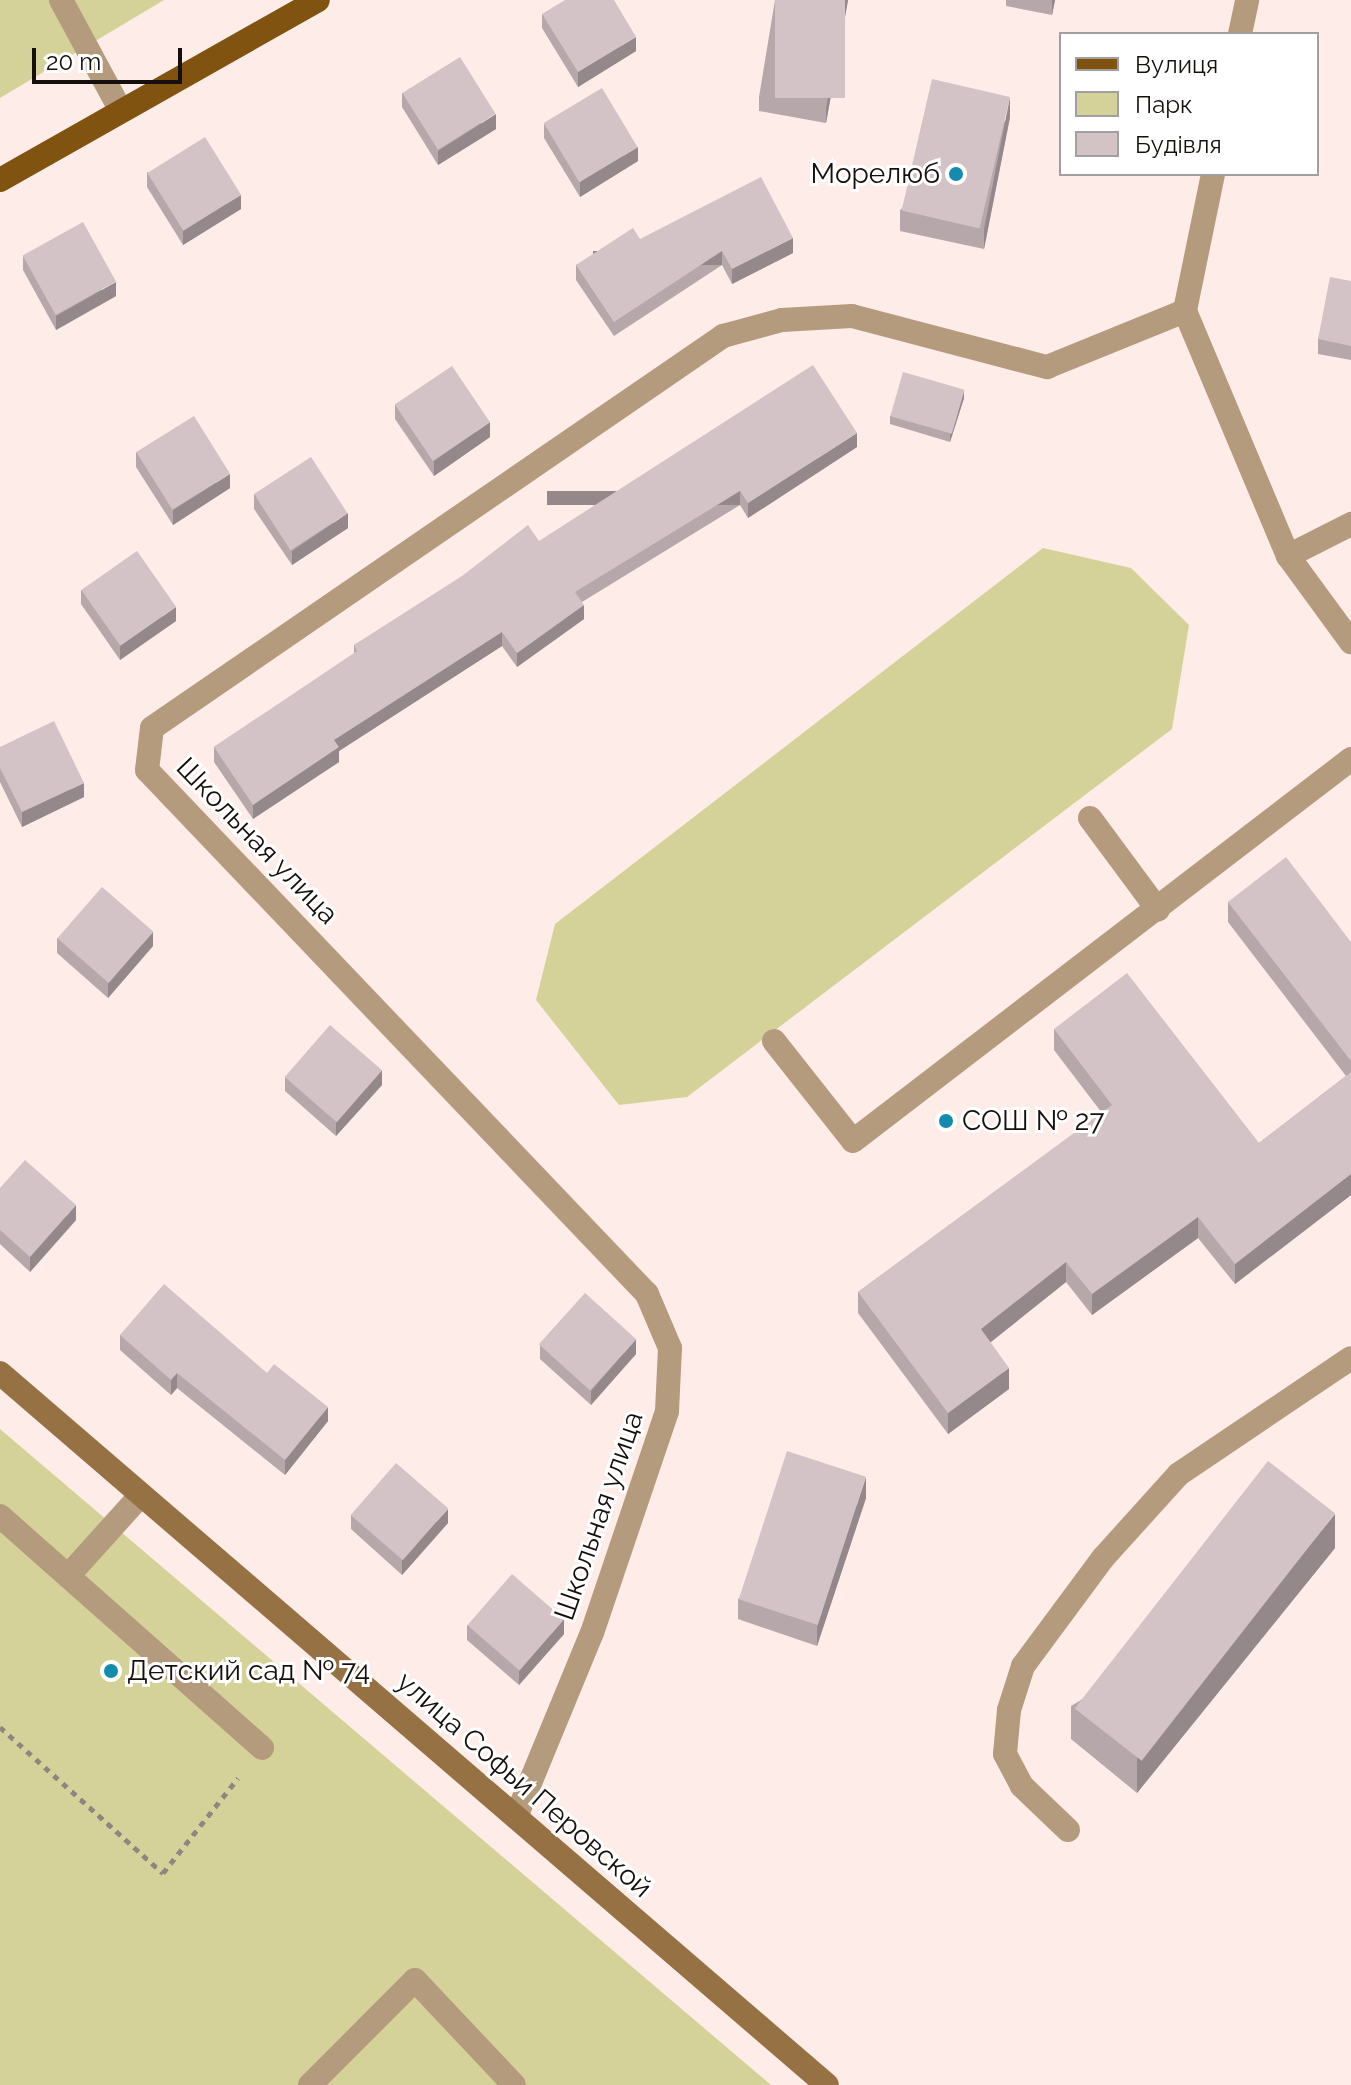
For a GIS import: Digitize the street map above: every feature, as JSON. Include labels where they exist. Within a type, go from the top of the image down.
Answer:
[{"type":"main road","points":[[0,180],[318,0]]},
{"type":"street","points":[[61,0],[121,111]]},
{"type":"street","points":[[1240,32],[1247,0]]},
{"type":"street","points":[[1213,176],[1185,311],[1288,556],[1351,642]]},
{"type":"street","name":"Школьная улица","points":[[516,1817],[592,1633],[667,1411],[670,1348],[647,1294],[147,770],[152,728],[723,336],[782,320],[852,316],[1047,367],[1185,311]]},
{"type":"street","points":[[1288,556],[1351,524]]},
{"type":"street","points":[[774,1041],[853,1141],[1351,759]]},
{"type":"street","points":[[1090,818],[1158,910]]},
{"type":"street","points":[[1068,1830],[1022,1786],[1005,1754],[1009,1710],[1023,1666],[1103,1558],[1179,1474],[1351,1358]]},
{"type":"street","name":"улица Софьи Перовской","points":[[0,1373],[827,2085]]},
{"type":"street","points":[[68,1576],[141,1495]]},
{"type":"street","points":[[0,1516],[262,1748]]},
{"type":"street","points":[[310,2085],[415,1980],[514,2085]]},
{"type":"path","points":[[0,1727],[163,1873],[262,1748]]},
{"type":"green space","points":[[0,0],[164,0],[0,98]]},
{"type":"green space","points":[[1043,548],[1131,568],[1189,625],[1172,729],[687,1097],[619,1105],[536,1000],[555,924]]},
{"type":"green space","name":"Детский сад № 74","points":[[0,1429],[771,2085],[0,2085]]},
{"type":"building","points":[[565,0],[614,0],[636,37],[578,72],[542,14]]},
{"type":"building","points":[[775,0],[845,0],[845,98],[775,98]]},
{"type":"building","points":[[460,57],[496,114],[438,150],[402,93]]},
{"type":"building","name":"Морелюб","points":[[932,79],[1010,97],[980,229],[902,211]]},
{"type":"building","points":[[602,88],[638,147],[579,182],[544,123]]},
{"type":"building","points":[[205,137],[241,195],[183,231],[147,173]]},
{"type":"building","points":[[761,177],[793,238],[732,269],[722,251],[614,322],[576,265],[633,228],[640,239]]},
{"type":"building","points":[[83,222],[116,281],[56,315],[23,255]]},
{"type":"building","points":[[1330,277],[1351,281],[1351,346],[1318,339]]},
{"type":"building","points":[[813,365],[857,433],[748,503],[740,491],[575,592],[584,605],[517,653],[502,632],[334,740],[339,747],[253,805],[214,747],[357,651],[354,645],[462,576],[528,525],[539,541]]},
{"type":"building","points":[[452,366],[490,422],[433,461],[395,405]]},
{"type":"building","points":[[903,372],[965,390],[952,434],[890,416]]},
{"type":"building","points":[[194,416],[230,474],[172,510],[136,452]]},
{"type":"building","points":[[311,457],[347,513],[290,550],[254,494]]},
{"type":"building","points":[[137,551],[176,607],[120,646],[81,590]]},
{"type":"building","points":[[54,721],[84,783],[22,812],[0,768],[0,747]]},
{"type":"building","points":[[1286,857],[1351,942],[1351,1061],[1228,902]]},
{"type":"building","points":[[102,887],[153,932],[109,983],[57,938]]},
{"type":"building","points":[[1127,973],[1259,1143],[1351,1072],[1351,1174],[1235,1264],[1198,1217],[1092,1294],[1066,1262],[981,1329],[1009,1368],[948,1413],[858,1292],[1112,1105],[1054,1029]]},
{"type":"building","points":[[330,1025],[382,1070],[337,1122],[285,1077]]},
{"type":"building","points":[[25,1160],[76,1205],[30,1257],[0,1230],[0,1188]]},
{"type":"building","points":[[164,1284],[267,1373],[274,1364],[328,1407],[285,1460],[177,1373],[171,1380],[120,1335]]},
{"type":"building","points":[[585,1293],[636,1339],[590,1390],[539,1344]]},
{"type":"building","points":[[787,1451],[866,1477],[818,1625],[739,1599]]},
{"type":"building","points":[[1268,1461],[1335,1513],[1142,1761],[1075,1708]]},
{"type":"building","points":[[396,1463],[448,1508],[403,1560],[351,1515]]},
{"type":"building","points":[[512,1574],[564,1619],[519,1671],[467,1625]]},
{"type":"place","name":"Морелюб","points":[[956,174]]},
{"type":"place","name":"СОШ № 27","points":[[946,1121]]},
{"type":"place","name":"Детский сад № 74","points":[[111,1671]]}]
